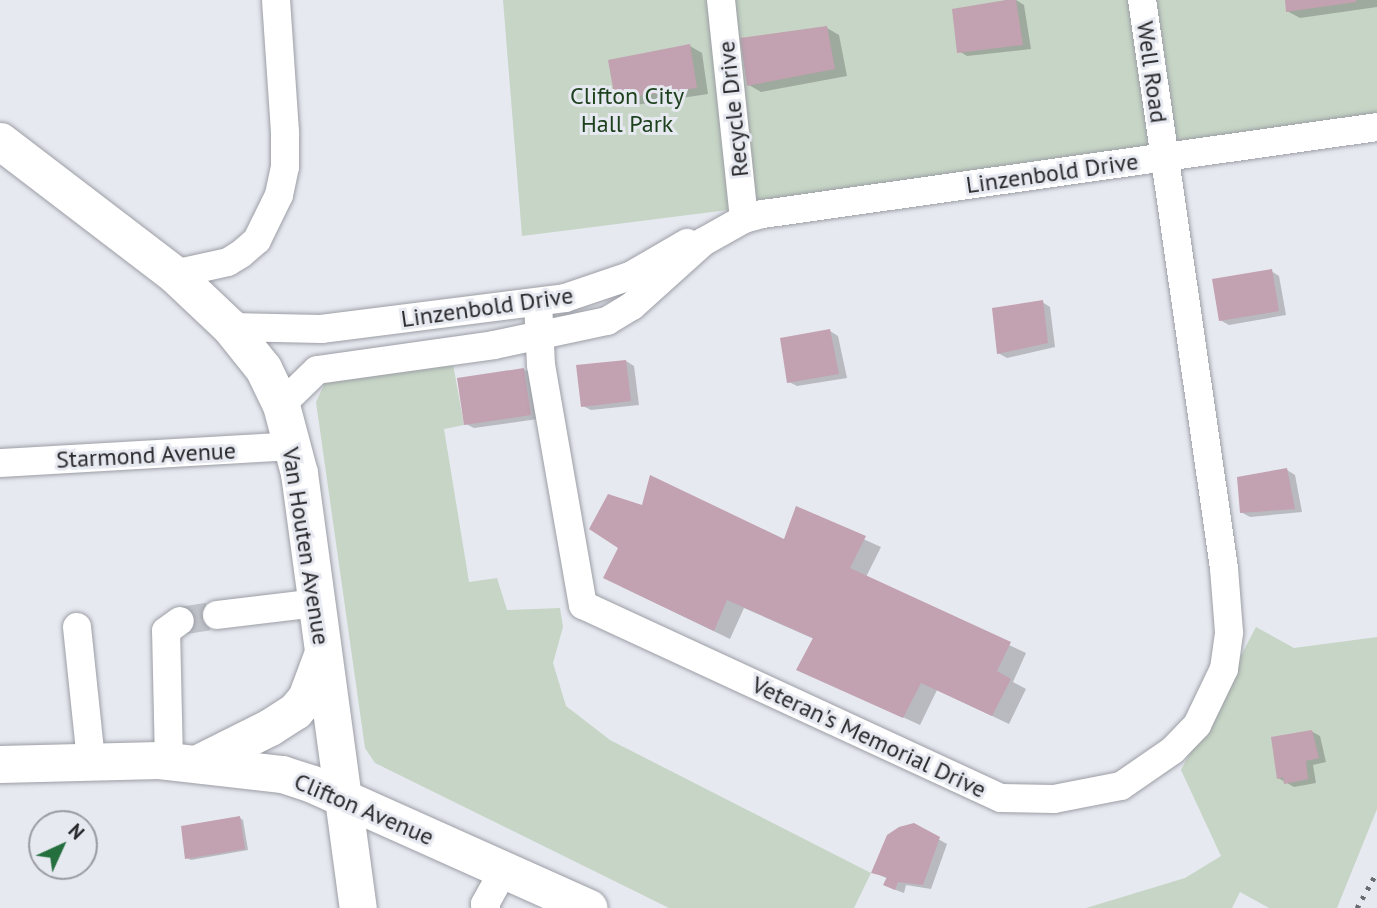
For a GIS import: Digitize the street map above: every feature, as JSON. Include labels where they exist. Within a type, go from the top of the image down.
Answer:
[{"type":"main road","name":"Van Houten Avenue","points":[[0,141],[174,274],[230,327],[263,368],[281,405],[299,473],[358,908]]},
{"type":"main road","points":[[183,762],[270,727],[295,711],[310,689],[323,654]]},
{"type":"main road","name":"Clifton Avenue","points":[[0,764],[183,762],[282,774],[589,908]]},
{"type":"street","points":[[174,274],[228,262],[241,254],[257,240],[279,195],[285,167],[285,132],[276,0]]},
{"type":"street","name":"Recycle Drive","points":[[721,0],[736,223]]},
{"type":"street","name":"Well Road","points":[[1142,0],[1164,150]]},
{"type":"street","name":"Linzenbold Drive","points":[[230,327],[321,329],[538,302],[605,287],[630,276],[677,247],[736,223],[786,210],[1164,150],[1377,127]]},
{"type":"street","name":"Veteran's Memorial Drive","points":[[538,302],[544,378],[583,605],[1001,798],[1054,799],[1121,786],[1174,750],[1197,725],[1224,669],[1229,632],[1224,568],[1164,150]]},
{"type":"street","name":"Linzenbold Drive","points":[[281,405],[317,370],[494,345],[607,321],[632,306],[703,243],[736,223]]},
{"type":"street","name":"Starmond Avenue","points":[[0,463],[292,446]]},
{"type":"street","points":[[217,615],[316,603]]},
{"type":"street","points":[[180,621],[166,631],[183,762]]},
{"type":"street","points":[[77,627],[91,761]]},
{"type":"street","points":[[486,908],[485,904],[504,870]]},
{"type":"green space","name":"Clifton City Hall Park","points":[[503,0],[1377,0],[1377,113],[720,211],[522,236]]},
{"type":"green space","points":[[453,364],[464,425],[444,429],[469,582],[497,578],[507,610],[560,608],[563,627],[553,663],[566,706],[610,740],[871,873],[854,908],[669,908],[375,763],[365,748],[316,402],[325,383]]},
{"type":"green space","points":[[1256,627],[1294,648],[1377,637],[1377,809],[1337,908],[1269,908],[1240,892],[1232,908],[1086,908],[1185,878],[1221,856],[1181,770]]},
{"type":"building","points":[[1016,0],[1023,45],[957,53],[952,9]]},
{"type":"building","points":[[1285,0],[1356,0],[1356,2],[1286,12]]},
{"type":"building","points":[[827,26],[835,69],[747,86],[740,38]]},
{"type":"building","points":[[690,44],[697,88],[615,99],[608,60]]},
{"type":"building","points":[[1272,269],[1279,311],[1219,321],[1212,279]]},
{"type":"building","points":[[1043,300],[1048,343],[997,354],[992,308]]},
{"type":"building","points":[[830,329],[839,374],[787,383],[780,338]]},
{"type":"building","points":[[626,360],[631,401],[581,407],[576,365]]},
{"type":"building","points":[[524,368],[531,415],[464,425],[457,378]]},
{"type":"building","points":[[1287,468],[1295,509],[1240,513],[1237,477]]},
{"type":"building","points":[[650,475],[784,539],[796,506],[866,536],[850,568],[1011,642],[997,671],[1011,679],[992,716],[921,683],[903,718],[796,670],[813,638],[727,600],[714,631],[603,578],[618,548],[589,529],[608,494],[642,505]]},
{"type":"building","points":[[1312,730],[1319,758],[1306,761],[1308,779],[1284,784],[1283,777],[1277,779],[1271,737]]},
{"type":"building","points":[[240,816],[245,849],[185,859],[181,826]]},
{"type":"building","points":[[914,823],[940,837],[923,885],[898,882],[895,890],[883,885],[887,877],[871,873],[887,835],[899,827]]},
{"type":"tunnel","points":[[180,621],[217,615]]},
{"type":"railway","points":[[1357,908],[1377,872]]}]
